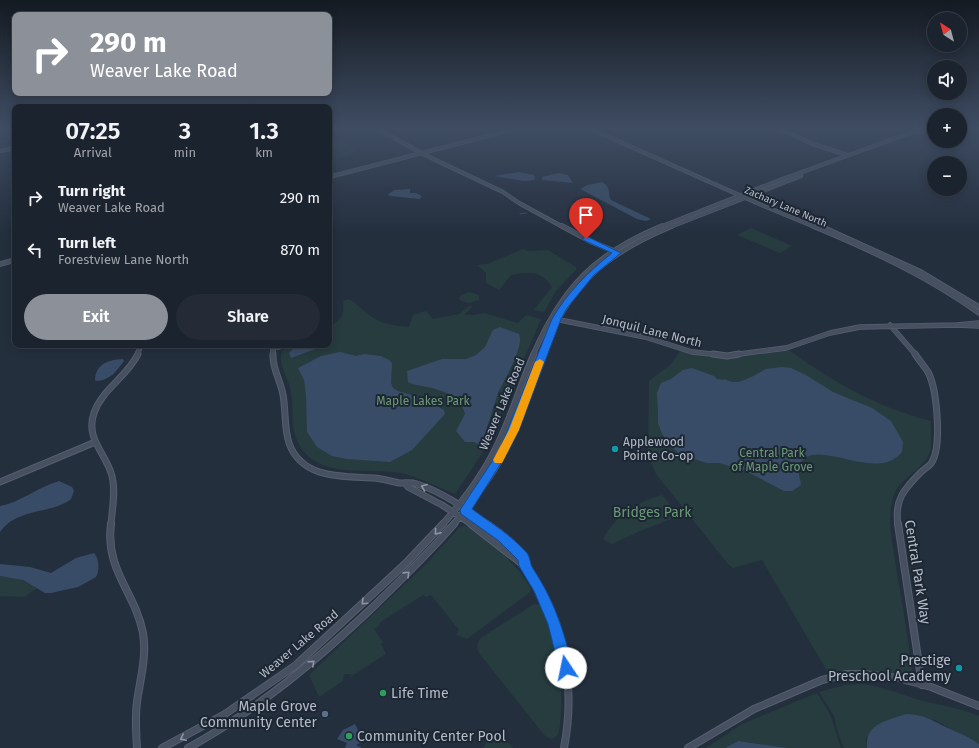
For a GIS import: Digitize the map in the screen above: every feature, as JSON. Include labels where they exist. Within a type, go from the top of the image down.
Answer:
[{"type":"main road","points":[[332,176],[380,164]]},
{"type":"main road","points":[[445,164],[503,192],[519,203],[592,242],[615,252]]},
{"type":"main road","name":"Zachary Lane North","points":[[669,164],[868,248]]},
{"type":"main road","name":"Zachary Lane North","points":[[674,164],[744,196]]},
{"type":"main road","points":[[744,196],[827,164]]},
{"type":"main road","points":[[744,196],[833,164]]},
{"type":"main road","points":[[685,171],[703,177]]},
{"type":"main road","name":"Weaver Lake Road","points":[[162,748],[224,716],[285,673],[313,650],[413,556],[453,512],[480,476],[503,435],[550,317],[568,290],[578,279],[615,252],[650,235],[744,196]]},
{"type":"main road","points":[[868,248],[934,278],[979,307]]},
{"type":"main road","points":[[868,248],[924,276],[979,313]]},
{"type":"main road","name":"Weaver Lake Road","points":[[188,748],[226,728],[294,680],[432,550],[466,510],[503,452],[514,430],[557,318],[582,284],[615,252]]},
{"type":"main road","points":[[0,264],[12,261]]},
{"type":"main road","name":"Jonquil Lane North","points":[[550,317],[645,337],[677,348],[702,354],[741,355],[790,347],[844,330],[890,325],[957,325]]},
{"type":"main road","points":[[957,325],[979,323]]},
{"type":"main road","name":"Central Park Way","points":[[890,325],[927,369],[934,389],[936,453],[926,470],[914,478],[904,489],[896,513],[922,685]]},
{"type":"main road","points":[[957,325],[979,326]]},
{"type":"main road","points":[[137,748],[136,713],[142,665],[143,634],[138,614],[113,560],[110,538],[113,478],[94,443],[90,426],[94,410],[105,394],[133,364],[140,348]]},
{"type":"main road","points":[[273,348],[273,363],[283,392],[287,437],[291,449],[299,459],[315,471],[328,475],[385,479],[405,483],[411,482],[425,487],[466,510],[513,546],[524,558],[525,566],[542,594],[562,648],[567,675],[569,704],[564,748]]},
{"type":"main road","points":[[274,354],[282,348]]},
{"type":"main road","points":[[0,482],[94,443]]},
{"type":"main road","points":[[405,483],[408,487],[438,501],[496,542],[517,562],[525,566]]},
{"type":"main road","points":[[688,748],[740,715],[811,684],[838,676],[869,674],[922,685],[956,696],[979,706]]},
{"type":"green space","points":[[751,228],[792,246],[780,253],[737,235]]},
{"type":"green space","points":[[523,249],[528,251],[548,250],[576,267],[576,270],[556,291],[544,312],[534,310],[552,287],[544,278],[539,275],[529,273],[511,275],[499,290],[486,283],[486,273],[477,265],[487,264]]},
{"type":"green space","points":[[469,292],[479,295],[479,300],[469,303],[461,301],[459,298],[461,295]]},
{"type":"green space","name":"Maple Lakes Park","points":[[349,299],[376,319],[404,327],[409,327],[413,315],[426,311],[433,319],[459,314],[469,306],[473,306],[464,315],[484,313],[518,323],[526,315],[541,319],[490,439],[455,494],[401,473],[342,470],[328,467],[316,462],[305,453],[297,440],[293,422],[290,387],[281,361],[282,351],[287,348],[332,348],[332,325],[337,322],[343,314],[343,301]]},
{"type":"green space","name":"Central Park of Maple Grove","points":[[789,350],[822,373],[857,393],[893,409],[931,421],[931,442],[929,454],[921,466],[904,480],[896,491],[893,498],[890,516],[891,536],[913,675],[909,678],[870,672],[851,671],[831,673],[827,671],[762,560],[733,568],[729,565],[656,474],[648,455],[649,381],[671,364],[680,351],[707,356],[748,356]]},
{"type":"green space","name":"Bridges Park","points":[[662,495],[679,516],[612,544],[603,539],[621,516],[644,501]]},
{"type":"green space","points":[[465,525],[499,549],[520,572],[531,589],[530,592],[467,639],[456,635],[459,630],[431,595],[426,597],[423,595],[379,623],[380,625],[374,629],[383,642],[381,644],[386,654],[350,677],[352,674],[344,674],[343,681],[319,697],[309,675],[425,565],[459,528]]},
{"type":"green space","points":[[0,576],[18,578],[37,588],[24,597],[0,596]]},
{"type":"green space","points":[[534,604],[540,605],[547,616],[557,649],[560,668],[560,722],[558,735],[552,739],[545,736],[479,653],[478,649],[478,642],[482,637]]},
{"type":"green space","points":[[861,684],[885,689],[979,716],[979,744],[933,719],[866,738],[867,748],[844,748],[838,733],[834,716],[819,692],[845,685]]},
{"type":"green space","points":[[817,693],[830,714],[841,748],[788,748],[738,741],[725,748],[706,748],[742,724]]},
{"type":"green space","points":[[500,732],[513,748],[483,748],[487,741]]},
{"type":"water","points":[[519,172],[534,175],[535,180],[524,181],[494,176]]},
{"type":"water","points":[[559,173],[568,175],[573,183],[542,180],[542,177]]},
{"type":"water","points":[[602,182],[608,188],[611,200],[651,219],[646,221],[637,219],[580,189],[587,185]]},
{"type":"water","points":[[410,189],[410,193],[416,193],[422,196],[420,199],[390,196],[388,194],[395,190]]},
{"type":"water","points":[[500,327],[519,334],[519,346],[517,355],[498,393],[481,446],[474,442],[465,442],[456,431],[465,414],[462,406],[457,400],[451,395],[436,389],[408,382],[407,371],[442,359],[466,359],[476,355],[485,347],[493,330]]},
{"type":"water","points":[[294,348],[318,348],[291,358],[289,353]]},
{"type":"water","points":[[340,352],[356,356],[364,354],[381,356],[389,360],[392,363],[391,383],[393,388],[398,391],[425,399],[444,410],[445,414],[412,450],[390,462],[347,459],[332,456],[317,447],[307,432],[304,380],[298,368],[321,356]]},
{"type":"water","points":[[123,359],[124,361],[110,377],[97,381],[95,380],[96,374],[101,366],[113,360]]},
{"type":"water","points":[[782,367],[791,368],[806,375],[833,392],[872,408],[891,421],[903,442],[902,452],[890,461],[876,464],[829,455],[815,455],[805,458],[798,469],[801,485],[792,491],[784,491],[746,471],[719,463],[707,463],[681,455],[662,434],[658,423],[657,393],[661,383],[671,379],[683,370],[692,368],[714,376],[717,379],[725,379],[735,382],[746,379],[766,369]]},
{"type":"water","points":[[59,481],[72,487],[74,491],[71,499],[63,504],[16,519],[7,524],[0,532],[0,506],[14,502]]},
{"type":"water","points":[[94,553],[98,561],[96,577],[78,587],[45,593],[23,580],[0,576],[0,564],[30,567],[51,573],[76,558]]},
{"type":"water","points":[[906,714],[919,715],[933,720],[971,739],[979,744],[979,748],[867,748],[867,740],[873,728],[885,721]]},
{"type":"water","name":"Community Center Pool","points":[[355,724],[361,736],[359,737],[362,742],[356,745],[362,748],[345,748],[347,743],[337,739],[343,730]]},
{"type":"water","points":[[738,741],[788,748],[725,748]]},
{"type":"waterway","points":[[520,214],[526,213]]},
{"type":"slow traffic","points":[[499,460],[514,430],[540,362]]},
{"type":"place","name":"Applewood Pointe Co-op","points":[[615,449]]},
{"type":"place","name":"Prestige Preschool Academy","points":[[959,668]]},
{"type":"place","name":"Life Time","points":[[383,693]]},
{"type":"place","name":"Maple Grove Community Center","points":[[325,714]]},
{"type":"place","name":"Community Center Pool","points":[[349,736]]},
{"type":"route","points":[[566,668],[555,624],[540,588],[525,566],[524,558],[513,546],[466,510],[479,492],[503,452],[514,430],[556,319],[573,294],[591,273],[607,259],[617,253],[586,239]]}]
